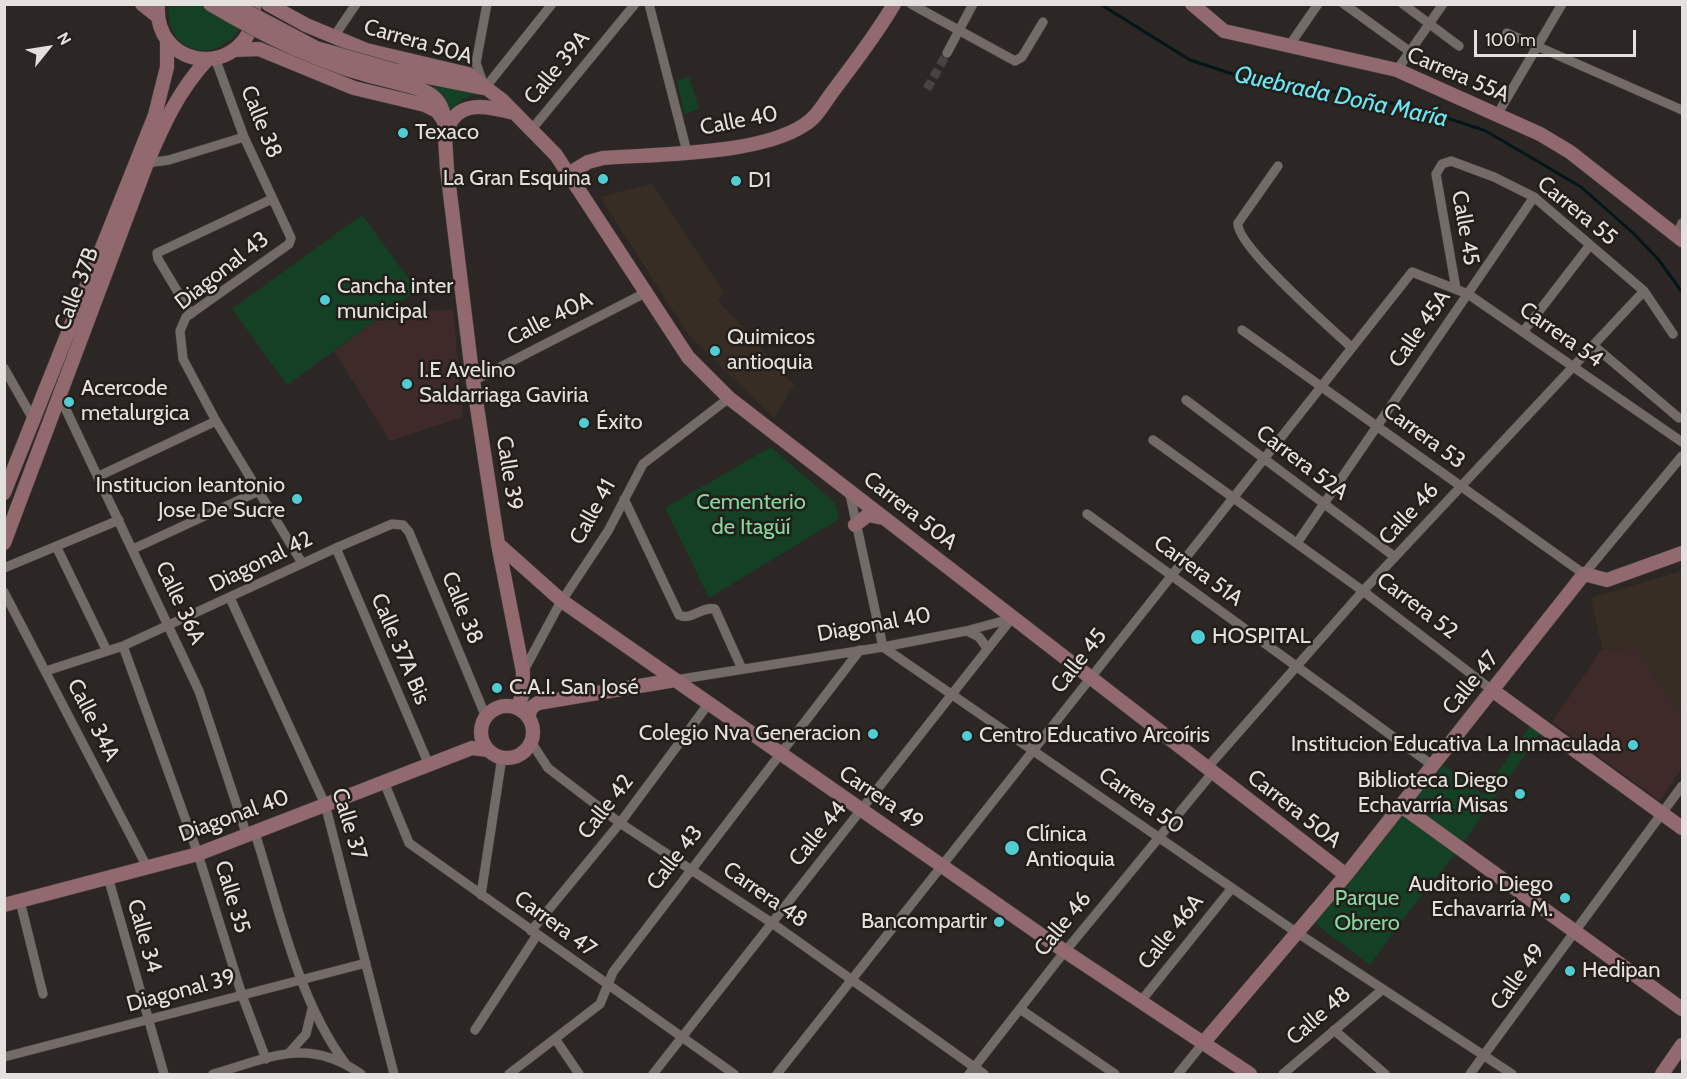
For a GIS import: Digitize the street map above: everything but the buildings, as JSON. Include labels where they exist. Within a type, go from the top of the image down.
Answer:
[{"type":"main road","points":[[142,4],[157,10],[161,33],[167,42],[179,52],[192,58],[211,59],[234,50],[260,49],[354,88],[425,105],[437,111],[444,121]]},
{"type":"main road","points":[[210,4],[282,45],[356,74],[485,88]]},
{"type":"main road","points":[[232,4],[316,48],[395,77]]},
{"type":"main road","points":[[234,50],[253,23],[254,4]]},
{"type":"main road","name":"Carrera 50A","points":[[268,4],[275,11],[333,38],[366,50],[468,74],[518,114],[570,173],[688,357],[729,398],[1346,875]]},
{"type":"main road","name":"Calle 40","points":[[570,173],[588,162],[603,158],[687,152],[749,144],[789,134],[807,124],[853,66],[894,4]]},
{"type":"main road","name":"Carrera 55A","points":[[1194,5],[1224,31],[1397,70],[1540,134],[1570,152],[1681,232]]},
{"type":"main road","name":"Calle 37B","points":[[4,493],[155,115],[167,67],[167,42]]},
{"type":"main road","name":"Calle 37B","points":[[4,543],[147,163],[167,116],[189,79],[211,59]]},
{"type":"main road","name":"Calle 39","points":[[395,77],[432,95],[440,103],[444,121],[447,169],[473,381],[498,544],[523,672],[523,713]]},
{"type":"main road","points":[[446,136],[451,120],[462,110],[473,106],[489,106],[518,114]]},
{"type":"main road","points":[[855,525],[868,515],[883,518]]},
{"type":"main road","name":"Carrera 49","points":[[498,544],[562,601],[1065,952],[1250,1074]]},
{"type":"main road","points":[[1584,574],[1607,580],[1683,553]]},
{"type":"main road","name":"Calle 47","points":[[1204,1042],[1346,875],[1584,574]]},
{"type":"main road","name":"Diagonal 40","points":[[523,713],[538,704],[675,680]]},
{"type":"main road","name":"Carrera 52","points":[[1492,690],[1683,828]]},
{"type":"main road","points":[[499,708],[523,713],[533,734],[531,742],[519,755],[502,758],[488,750],[482,737],[486,717],[499,708]]},
{"type":"main road","name":"Diagonal 40","points":[[4,905],[198,854],[472,748],[482,737]]},
{"type":"main road","name":"Diagonal 40","points":[[472,748],[488,750]]},
{"type":"main road","points":[[1400,805],[1683,1009]]},
{"type":"main road","points":[[1662,1074],[1683,1045]]},
{"type":"street","points":[[333,38],[356,4]]},
{"type":"street","points":[[485,88],[476,63],[487,4]]},
{"type":"street","points":[[485,88],[552,4]]},
{"type":"street","name":"Calle 39A","points":[[532,129],[635,4]]},
{"type":"street","points":[[649,4],[687,152]]},
{"type":"street","points":[[911,4],[1015,61],[1022,57],[1043,22]]},
{"type":"street","points":[[947,52],[973,4]]},
{"type":"street","points":[[1289,46],[1318,4]]},
{"type":"street","points":[[1344,4],[1410,51]]},
{"type":"street","points":[[1403,4],[1459,46]]},
{"type":"street","points":[[1397,70],[1443,4]]},
{"type":"street","points":[[1497,115],[1562,4]]},
{"type":"street","points":[[1506,33],[1683,110]]},
{"type":"street","name":"Calle 38","points":[[211,59],[272,199]]},
{"type":"street","points":[[147,163],[169,160],[244,137]]},
{"type":"street","name":"Carrera 55","points":[[1436,174],[1442,164],[1451,161],[1494,177],[1534,197],[1644,291],[1673,334]]},
{"type":"street","points":[[1278,166],[1238,223],[1240,235],[1284,285],[1351,347]]},
{"type":"street","name":"Calle 45","points":[[1436,174],[1456,289]]},
{"type":"street","name":"Calle 45A","points":[[1297,543],[1534,197]]},
{"type":"street","points":[[191,314],[158,259],[157,253],[272,199]]},
{"type":"street","name":"Diagonal 43","points":[[216,421],[183,359],[180,331],[191,314],[289,244],[289,232],[272,199]]},
{"type":"street","points":[[1523,332],[1590,245]]},
{"type":"street","name":"Calle 45","points":[[777,1074],[1412,272]]},
{"type":"street","name":"Carrera 54","points":[[1412,272],[1468,294],[1683,442]]},
{"type":"street","name":"Calle 46","points":[[972,1071],[1065,952],[1160,838],[1210,770],[1297,667],[1363,591],[1644,291]]},
{"type":"street","name":"Calle 40A","points":[[473,381],[645,293]]},
{"type":"street","name":"Carrera 53","points":[[1242,330],[1584,574]]},
{"type":"street","points":[[1594,346],[1679,418]]},
{"type":"street","points":[[4,368],[33,419]]},
{"type":"street","name":"Calle 36A","points":[[59,395],[199,691],[312,1009],[327,1038],[345,1063]]},
{"type":"street","name":"Calle 41","points":[[523,672],[562,601],[608,531],[635,475],[651,455],[729,398]]},
{"type":"street","name":"Carrera 52A","points":[[1186,400],[1395,557]]},
{"type":"street","points":[[99,476],[216,421],[302,563]]},
{"type":"street","name":"Carrera 52","points":[[1153,440],[1363,591],[1492,690]]},
{"type":"street","name":"Calle 47","points":[[1584,574],[1683,456]]},
{"type":"street","points":[[849,490],[883,646]]},
{"type":"street","points":[[133,549],[259,491]]},
{"type":"street","points":[[624,499],[679,615],[687,617],[710,608],[715,609],[742,669]]},
{"type":"street","name":"Carrera 51A","points":[[1087,514],[1432,765]]},
{"type":"street","points":[[4,568],[57,548],[119,520]]},
{"type":"street","name":"Calle 38","points":[[392,524],[403,525],[410,532],[486,717]]},
{"type":"street","name":"Diagonal 42","points":[[46,671],[123,646],[392,524]]},
{"type":"street","points":[[57,548],[107,651]]},
{"type":"street","name":"Calle 37A Bis","points":[[336,548],[429,765]]},
{"type":"street","name":"Calle 34A","points":[[4,592],[147,867]]},
{"type":"street","name":"Calle 37","points":[[230,598],[325,804],[394,1074]]},
{"type":"street","name":"Diagonal 40","points":[[675,680],[966,631],[1012,618]]},
{"type":"street","name":"Calle 44","points":[[653,1074],[684,1039],[772,922],[862,811],[951,693],[1012,618]]},
{"type":"street","points":[[966,631],[979,637],[987,648]]},
{"type":"street","name":"Calle 35","points":[[123,646],[198,854],[242,995],[266,1059]]},
{"type":"street","name":"Carrera 50","points":[[883,646],[1298,933],[1512,1074]]},
{"type":"street","name":"Calle 43","points":[[510,1074],[600,1004],[613,972],[860,650]]},
{"type":"street","name":"Calle 42","points":[[475,1030],[534,933],[709,704]]},
{"type":"street","name":"Carrera 48","points":[[531,742],[548,768],[620,823],[772,922],[972,1071],[984,1074]]},
{"type":"street","points":[[481,895],[502,758]]},
{"type":"street","name":"Carrera 47","points":[[384,782],[408,843],[734,1074]]},
{"type":"street","name":"Calle 49","points":[[1470,1074],[1683,786]]},
{"type":"street","name":"Calle 34","points":[[108,877],[164,1074]]},
{"type":"street","name":"Calle 46A","points":[[1141,1001],[1232,888]]},
{"type":"street","points":[[20,901],[43,994]]},
{"type":"street","name":"Diagonal 39","points":[[4,1057],[366,963]]},
{"type":"street","name":"Calle 48","points":[[1283,1074],[1383,989]]},
{"type":"street","points":[[289,1053],[306,1034],[312,1009]]},
{"type":"street","points":[[1020,1009],[1114,1074]]},
{"type":"street","points":[[1334,1030],[1385,1074]]},
{"type":"street","points":[[556,1040],[579,1074]]},
{"type":"street","name":"Calle 47","points":[[1178,1074],[1204,1042]]},
{"type":"street","points":[[213,1074],[289,1053],[318,1053],[345,1063],[361,1074]]},
{"type":"shaded area","points":[[652,184],[724,293],[718,300],[794,385],[774,418],[688,334],[600,197]]},
{"type":"shaded area","name":"I.E Avelino Saldarriaga Gaviria","points":[[453,309],[463,417],[390,441],[334,351],[384,315]]},
{"type":"shaded area","points":[[1682,571],[1682,713],[1666,695],[1637,648],[1602,649],[1591,598]]},
{"type":"shaded area","name":"Institucion Educativa La Inmaculada","points":[[1637,648],[1666,695],[1682,713],[1682,768],[1660,801],[1552,722],[1602,649]]},
{"type":"green space","points":[[169,5],[247,5],[238,31],[227,42],[215,48],[203,50],[192,48],[181,42],[174,33],[169,21]]},
{"type":"green space","points":[[689,77],[699,109],[684,114],[677,80]]},
{"type":"green space","points":[[428,85],[479,94],[462,99],[450,115],[435,90]]},
{"type":"green space","name":"Cancha inter municipal","points":[[362,215],[417,290],[287,385],[232,309]]},
{"type":"green space","name":"Cementerio de Itagüí","points":[[771,447],[835,503],[839,519],[709,598],[665,508]]},
{"type":"green space","name":"Parque Obrero","points":[[1531,724],[1542,731],[1453,857],[1409,911],[1370,965],[1314,923],[1440,762],[1483,794]]},
{"type":"waterway","name":"Quebrada Doña María","points":[[1100,4],[1190,60],[1254,81],[1344,93],[1423,110],[1486,131],[1581,187],[1632,232],[1658,259],[1682,292]]},
{"type":"tunnel","points":[[927,89],[947,53]]},
{"type":"place","name":"Texaco","points":[[403,133]]},
{"type":"place","name":"La Gran Esquina","points":[[603,179]]},
{"type":"place","name":"D1","points":[[736,181]]},
{"type":"place","name":"Cancha inter municipal","points":[[325,300]]},
{"type":"place","name":"Quimicos antioquia","points":[[715,351]]},
{"type":"place","name":"I.E Avelino Saldarriaga Gaviria","points":[[407,384]]},
{"type":"place","name":"Acercode metalurgica","points":[[69,402]]},
{"type":"place","name":"Éxito","points":[[584,423]]},
{"type":"place","name":"Institucion Ieantonio Jose De Sucre","points":[[297,499]]},
{"type":"place","name":"HOSPITAL","points":[[1198,637]]},
{"type":"place","name":"C.A.I. San José","points":[[497,688]]},
{"type":"place","name":"Colegio Nva Generacion","points":[[873,734]]},
{"type":"place","name":"Centro Educativo Arcoíris","points":[[967,736]]},
{"type":"place","name":"Institucion Educativa La Inmaculada","points":[[1633,745]]},
{"type":"place","name":"Biblioteca Diego Echavarría Misas","points":[[1520,794]]},
{"type":"place","name":"Clínica Antioquia","points":[[1012,848]]},
{"type":"place","name":"Auditorio Diego Echavarría M.","points":[[1565,898]]},
{"type":"place","name":"Bancompartir","points":[[999,922]]},
{"type":"place","name":"Hedipan","points":[[1570,971]]}]
